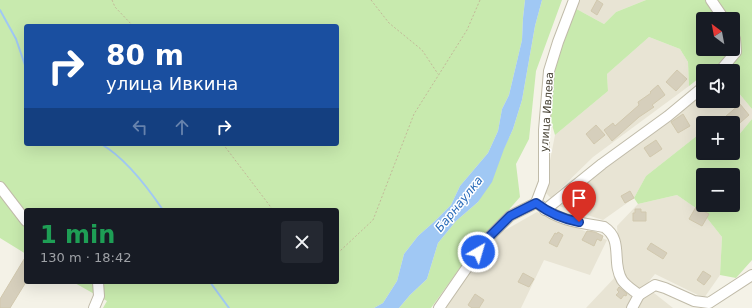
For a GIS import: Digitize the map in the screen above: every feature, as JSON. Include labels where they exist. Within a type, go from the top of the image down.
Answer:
[{"type":"street","name":"улица Ивлева","points":[[536,203],[544,182],[544,130],[549,71],[574,0]]},
{"type":"street","points":[[711,0],[719,12]]},
{"type":"street","points":[[726,64],[733,56]]},
{"type":"street","points":[[545,210],[602,164],[668,116],[696,92]]},
{"type":"street","points":[[0,187],[24,218]]},
{"type":"street","points":[[439,308],[486,240],[510,216],[536,203],[545,210],[567,220],[604,227],[609,230],[613,235],[616,244],[622,281],[639,294]]},
{"type":"street","points":[[632,308],[639,294],[655,285],[694,301],[709,303],[752,275]]},
{"type":"street","points":[[94,308],[99,296],[98,284]]},
{"type":"path","points":[[112,0],[115,7],[131,24]]},
{"type":"path","points":[[371,0],[389,23],[422,50],[439,75]]},
{"type":"path","points":[[339,251],[373,220],[414,114],[467,30],[479,1]]},
{"type":"path","points":[[225,146],[271,208]]},
{"type":"shaded area","points":[[574,0],[646,0],[616,12],[604,24],[571,6]]},
{"type":"shaded area","points":[[649,37],[680,49],[688,62],[689,86],[593,157],[551,198],[544,191],[555,135],[608,91],[607,74]]},
{"type":"shaded area","points":[[740,94],[752,109],[752,119],[740,134],[740,116],[696,116],[696,137],[646,176],[634,198],[603,220],[559,206],[604,165],[696,96],[696,108],[740,108]]},
{"type":"shaded area","points":[[677,195],[696,208],[696,212],[703,213],[722,237],[720,275],[704,298],[655,274],[645,286],[673,308],[586,308],[620,272],[617,226],[638,204]]},
{"type":"shaded area","points":[[537,212],[607,240],[590,275],[544,260],[521,308],[444,308],[500,233]]},
{"type":"green space","points":[[0,0],[525,0],[522,40],[509,95],[502,109],[498,131],[488,153],[460,186],[451,205],[418,236],[404,254],[397,281],[383,303],[374,308],[103,308],[107,301],[77,284],[339,284],[339,208],[24,208],[24,253],[0,238]]},
{"type":"green space","points":[[542,0],[562,0],[536,71],[529,139],[516,164],[520,197],[470,254],[431,308],[399,308],[427,279],[438,243],[456,221],[478,202],[513,129],[522,100],[535,26]]},
{"type":"green space","points":[[646,0],[752,0],[752,109],[740,94],[740,64],[696,64],[696,80],[689,86],[688,62],[680,49],[649,37],[607,74],[608,91],[555,135],[549,115],[551,65],[571,6],[604,24],[616,12]]},
{"type":"green space","points":[[752,119],[752,260],[736,278],[720,275],[722,237],[702,212],[740,212],[740,168],[696,168],[696,208],[677,195],[638,204],[634,198],[646,176],[696,137],[696,160],[740,160],[740,134]]},
{"type":"water","name":"Барнаулка","points":[[525,0],[542,0],[535,26],[522,100],[513,129],[492,182],[478,202],[456,221],[438,243],[427,279],[399,308],[374,308],[383,303],[397,281],[404,254],[418,236],[451,205],[460,186],[488,153],[498,131],[502,109],[509,95],[522,40]]},
{"type":"building","points":[[597,0],[603,4],[597,15],[591,11]]},
{"type":"building","points":[[677,70],[687,79],[676,91],[666,82]]},
{"type":"building","points":[[658,85],[665,95],[652,105],[654,107],[639,117],[612,141],[604,130],[613,123],[615,126],[639,105],[638,102],[651,93],[650,92]]},
{"type":"building","points":[[740,104],[749,115],[740,123],[740,116],[726,116],[735,108],[740,108]]},
{"type":"building","points":[[683,114],[690,126],[678,133],[671,122]]},
{"type":"building","points":[[596,125],[605,135],[594,144],[586,134]]},
{"type":"building","points":[[656,140],[662,149],[650,157],[644,148]]},
{"type":"building","points":[[630,191],[634,198],[625,203],[621,196]]},
{"type":"building","points":[[573,201],[580,209],[575,213],[568,205]]},
{"type":"building","points":[[696,207],[696,212],[705,212],[709,214],[702,226],[689,219]]},
{"type":"building","points":[[635,209],[641,209],[641,212],[646,212],[646,221],[633,221],[633,213],[635,213]]},
{"type":"building","points":[[587,231],[595,232],[603,236],[601,241],[597,239],[594,246],[582,240]]},
{"type":"building","points":[[558,232],[563,235],[557,247],[549,243],[555,233],[557,234]]},
{"type":"building","points":[[651,243],[667,253],[663,259],[647,249]]},
{"type":"building","points":[[24,259],[25,284],[10,308],[0,308],[0,299]]},
{"type":"building","points":[[703,271],[711,276],[704,285],[697,280]]},
{"type":"building","points":[[523,273],[534,279],[529,287],[518,282]]},
{"type":"building","points":[[619,287],[627,294],[621,299],[616,295],[619,292],[617,290]]},
{"type":"building","points":[[475,294],[484,300],[479,308],[472,308],[468,305]]},
{"type":"waterway","points":[[0,10],[16,39],[24,62]]},
{"type":"waterway","points":[[104,146],[127,165],[162,208]]},
{"type":"waterway","points":[[211,284],[229,308]]},
{"type":"route","points":[[478,252],[486,240],[510,216],[536,203],[545,210],[567,220],[579,222]]}]
